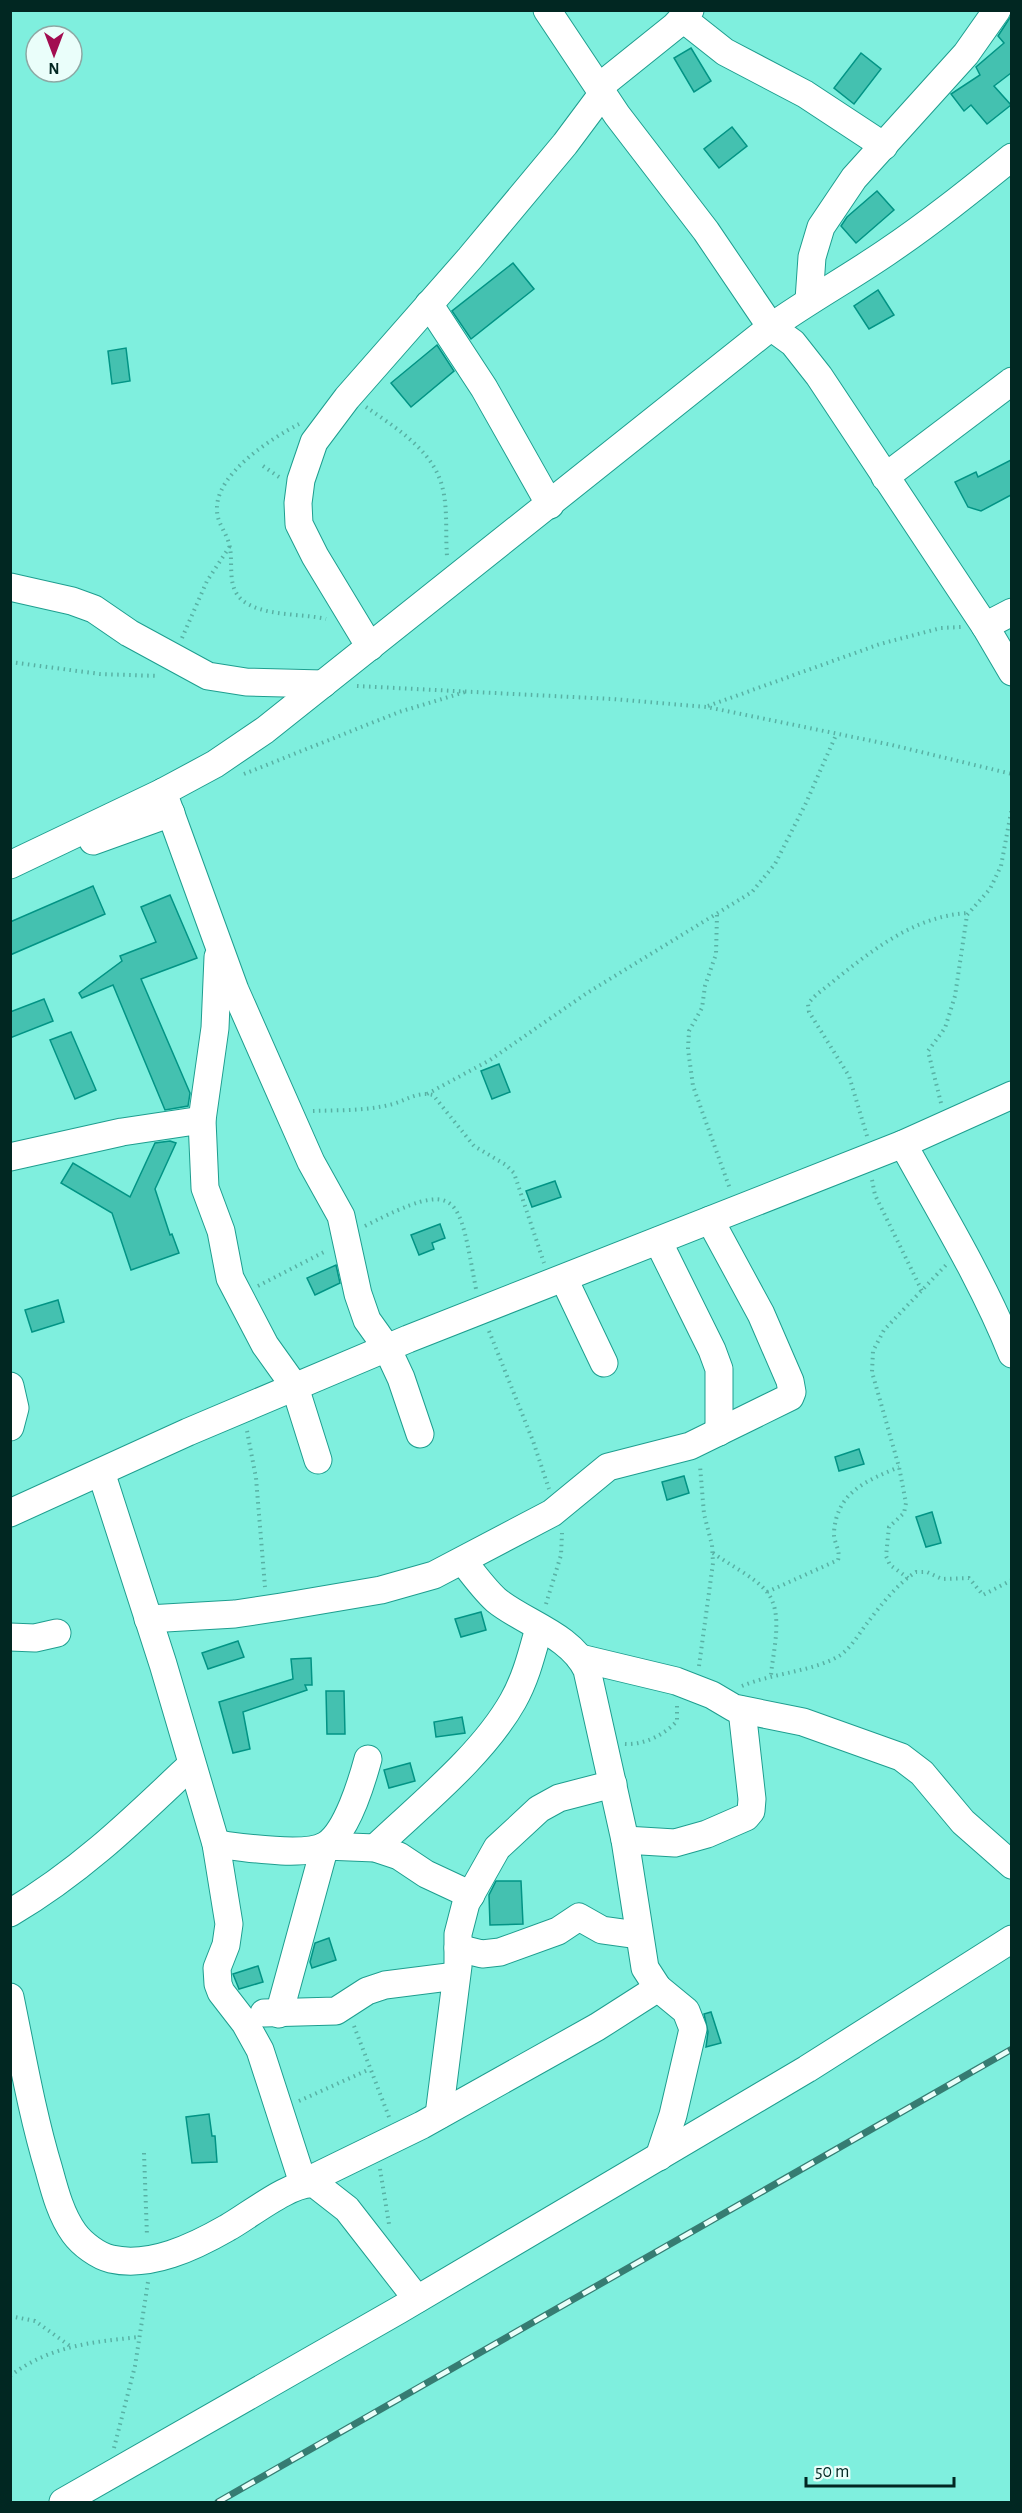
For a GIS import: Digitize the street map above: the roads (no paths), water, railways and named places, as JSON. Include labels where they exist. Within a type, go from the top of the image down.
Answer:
[{"type":"street","points":[[547,10],[601,90],[706,231],[771,327],[793,343],[819,376],[985,626],[1011,672]]},
{"type":"street","points":[[808,300],[812,257],[821,227],[854,178],[966,54],[997,10]]},
{"type":"street","points":[[364,637],[302,534],[298,517],[301,480],[314,442],[347,398],[565,144],[601,90],[686,14],[725,52],[805,94],[884,146]]},
{"type":"street","points":[[10,882],[58,854],[167,803],[215,764],[265,730],[323,684],[364,637],[450,584],[771,327],[808,300],[887,252],[966,195],[1011,157]]},
{"type":"street","points":[[429,304],[484,388],[550,505]]},
{"type":"street","points":[[885,477],[1011,381]]},
{"type":"street","points":[[10,587],[72,601],[94,609],[129,633],[168,667],[231,680],[323,684]]},
{"type":"street","points":[[985,626],[1011,612]]},
{"type":"street","points":[[10,865],[167,803]]},
{"type":"street","points":[[167,803],[219,948],[251,1028],[291,1112],[311,1162],[341,1216],[358,1294],[367,1320],[387,1348],[401,1378],[420,1434]]},
{"type":"street","points":[[219,948],[215,1028],[202,1120],[205,1188],[220,1231],[227,1271],[265,1345],[295,1387],[318,1460]]},
{"type":"street","points":[[10,1513],[387,1348],[903,1144],[1011,1095]]},
{"type":"street","points":[[10,1157],[123,1132],[202,1120]]},
{"type":"street","points":[[903,1144],[962,1250],[1000,1326],[1011,1354]]},
{"type":"street","points":[[148,1619],[268,1609],[381,1590],[434,1575],[558,1509],[608,1467],[710,1436],[779,1404],[792,1392],[790,1381],[760,1314],[710,1220]]},
{"type":"street","points":[[658,1240],[719,1369],[710,1436]]},
{"type":"street","points":[[557,1281],[604,1363]]},
{"type":"street","points":[[10,1386],[15,1408],[10,1427]]},
{"type":"street","points":[[101,1472],[216,1845],[229,1924],[229,1936],[217,1976],[221,1992],[260,2050],[303,2184]]},
{"type":"street","points":[[463,1561],[497,1600],[541,1621],[580,1658],[595,1693],[625,1840],[647,1987],[686,2011],[693,2029],[673,2115],[658,2157]]},
{"type":"street","points":[[375,1848],[480,1745],[500,1720],[523,1681],[541,1621]]},
{"type":"street","points":[[10,1638],[35,1638],[57,1633]]},
{"type":"street","points":[[580,1658],[686,1685],[731,1705],[803,1722],[901,1757],[922,1773],[963,1822],[1011,1865]]},
{"type":"street","points":[[625,1840],[675,1844],[748,1816],[752,1799],[731,1705]]},
{"type":"street","points":[[279,2014],[324,1846],[332,1839],[353,1805],[368,1759]]},
{"type":"street","points":[[10,1913],[45,1893],[99,1852],[191,1765]]},
{"type":"street","points":[[439,2115],[462,1915],[471,1895],[497,1848],[539,1809],[559,1798],[614,1784]]},
{"type":"street","points":[[216,1845],[288,1851],[324,1846],[375,1848],[399,1856],[426,1874],[471,1895]]},
{"type":"street","points":[[458,1948],[482,1954],[500,1952],[558,1931],[579,1917],[602,1930],[638,1935]]},
{"type":"street","points":[[63,2502],[417,2299],[807,2069],[1011,1939]]},
{"type":"street","points":[[235,2010],[279,2014],[329,2012],[346,2006],[367,1991],[385,1985],[456,1976]]},
{"type":"street","points":[[10,1997],[44,2152],[69,2227],[88,2247],[109,2259],[151,2260],[225,2229],[303,2184],[439,2115],[597,2027],[647,1987]]},
{"type":"street","points":[[303,2184],[321,2187],[346,2209],[417,2299]]},
{"type":"railway","points":[[218,2502],[1012,2049]]}]
